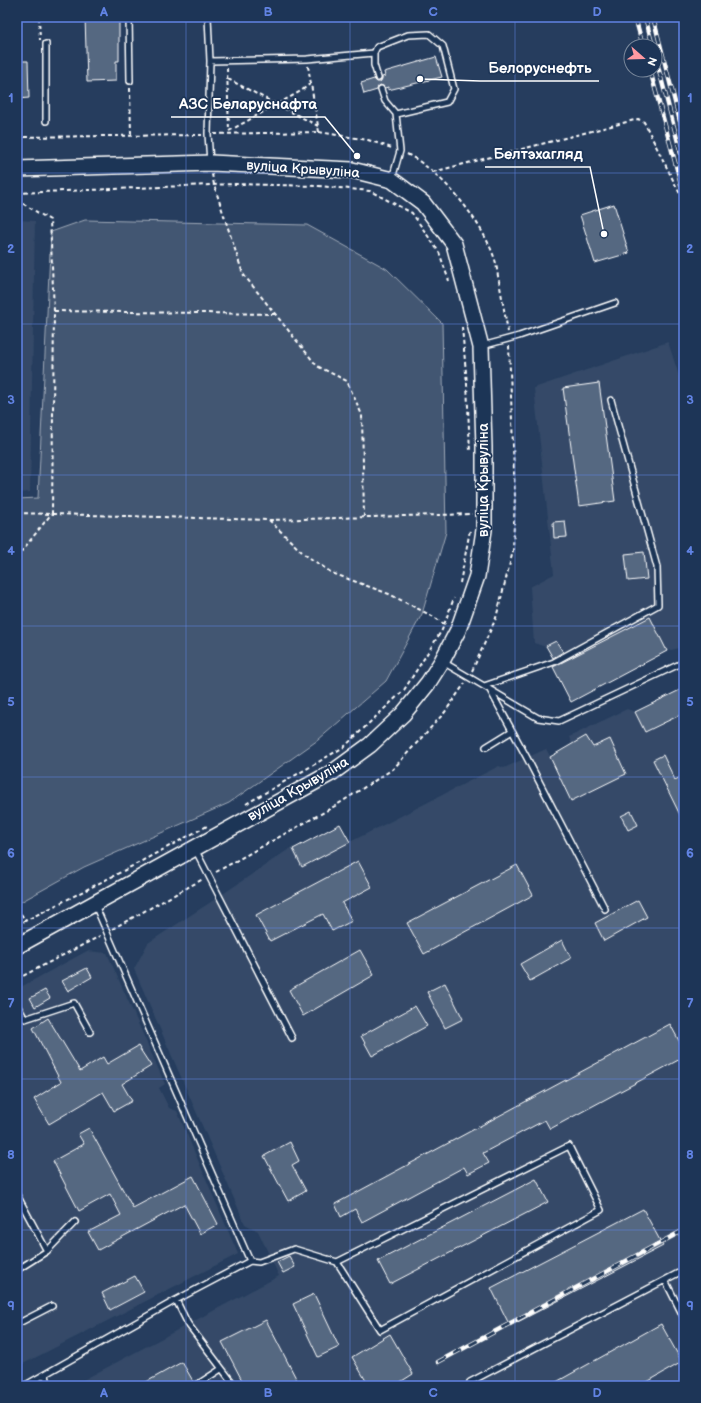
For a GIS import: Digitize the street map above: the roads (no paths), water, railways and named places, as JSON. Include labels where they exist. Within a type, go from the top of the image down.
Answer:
[{"type":"main road","name":"вуліца Крывуліна","points":[[17,169],[211,163],[352,170],[392,180],[423,203],[454,244],[481,347],[484,447],[484,530],[477,576],[458,630],[442,661],[428,683],[403,714],[370,745],[333,772],[17,946]]},
{"type":"lane","points":[[129,17],[130,81]]},
{"type":"lane","points":[[208,17],[210,61],[208,134],[211,163]]},
{"type":"lane","points":[[378,78],[374,65],[374,53],[377,47],[408,35],[429,34],[443,46],[454,89],[447,102],[396,114]]},
{"type":"lane","points":[[46,44],[46,121]]},
{"type":"lane","points":[[210,61],[307,59],[374,53]]},
{"type":"lane","points":[[381,89],[384,101],[396,114],[400,150],[392,180]]},
{"type":"lane","points":[[481,347],[519,336],[614,303]]},
{"type":"lane","points":[[484,686],[554,662],[658,605],[657,567],[611,400]]},
{"type":"lane","points":[[442,661],[538,718],[559,721],[684,662]]},
{"type":"lane","points":[[489,690],[527,758],[605,909]]},
{"type":"lane","points":[[486,746],[512,731]]},
{"type":"lane","points":[[195,848],[292,1038]]},
{"type":"lane","points":[[94,904],[250,1261]]},
{"type":"lane","points":[[17,1005],[25,1019],[74,1003],[90,1032]]},
{"type":"lane","points":[[24,1386],[176,1300],[250,1261],[259,1262],[294,1249],[337,1262],[380,1330],[601,1210],[569,1146],[337,1262]]},
{"type":"lane","points":[[17,1195],[47,1251]]},
{"type":"lane","points":[[17,1270],[47,1251],[76,1222]]},
{"type":"lane","points":[[472,1386],[470,1382],[684,1270]]},
{"type":"lane","points":[[666,1280],[684,1318]]},
{"type":"lane","points":[[176,1300],[188,1324],[235,1386]]},
{"type":"lane","points":[[17,1324],[52,1306]]},
{"type":"lane","points":[[196,1386],[221,1369]]},
{"type":"lane","points":[[46,1374],[48,1386]]},
{"type":"railway","points":[[635,17],[641,38]]},
{"type":"railway","points":[[645,17],[651,38]]},
{"type":"railway","points":[[653,17],[684,137]]},
{"type":"railway","points":[[652,78],[684,195]]},
{"type":"railway","points":[[661,78],[684,165]]},
{"type":"railway","points":[[438,1362],[684,1230]]},
{"type":"place","name":"Белоруснефть","points":[[420,79]]},
{"type":"place","name":"АЗС Беларуснафта","points":[[357,156]]},
{"type":"place","name":"Белтэхагляд","points":[[604,234]]}]
